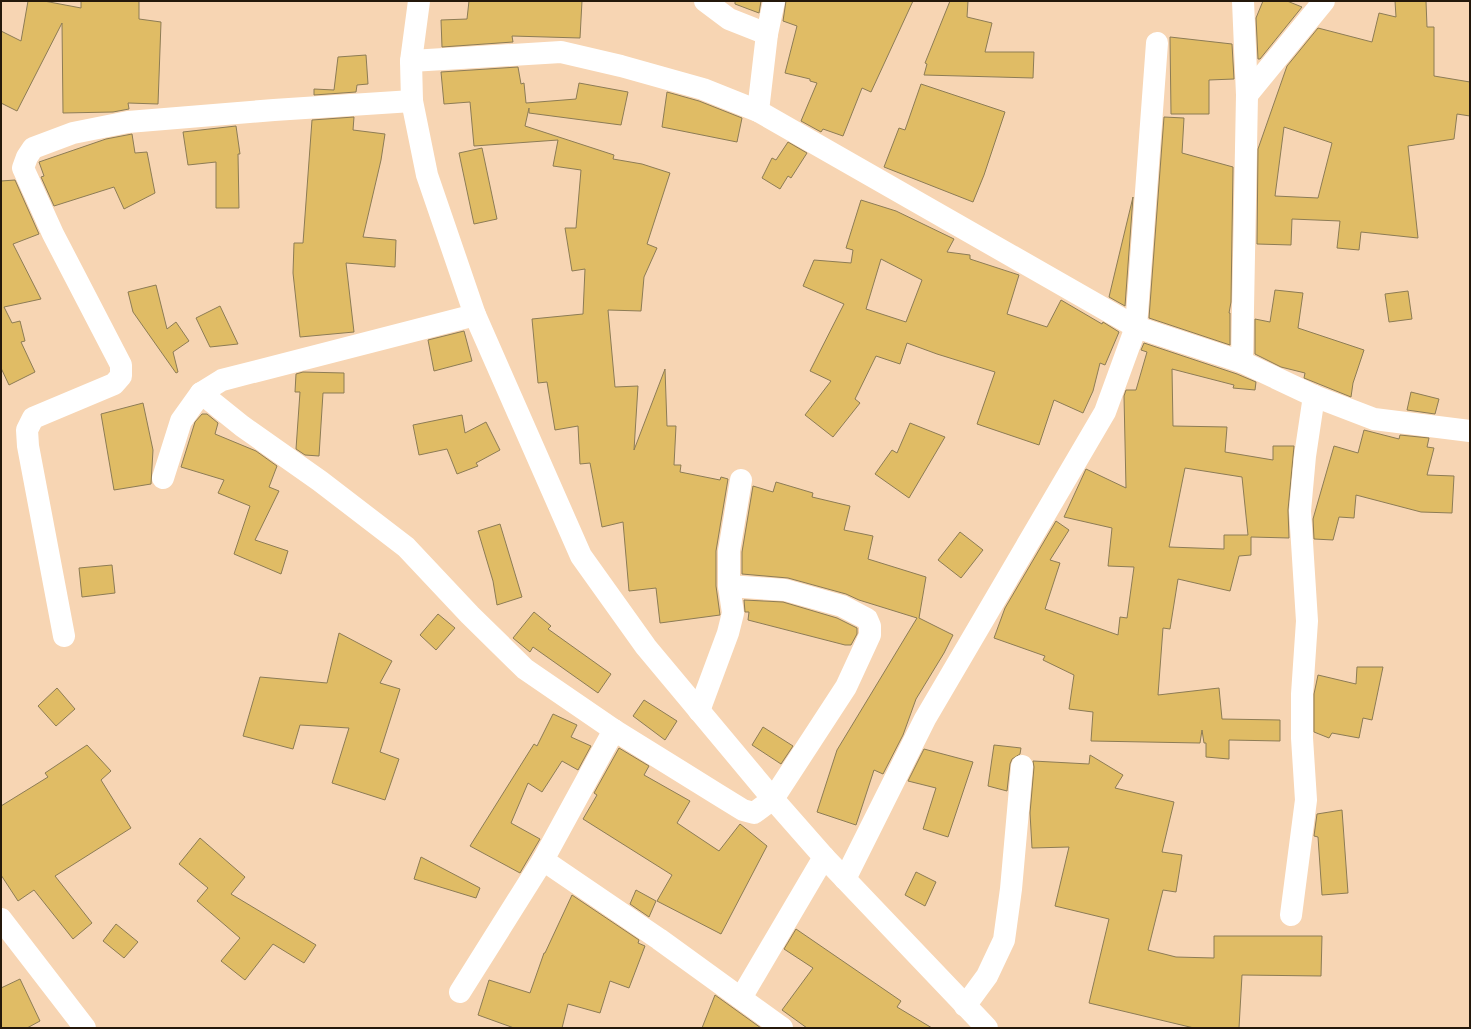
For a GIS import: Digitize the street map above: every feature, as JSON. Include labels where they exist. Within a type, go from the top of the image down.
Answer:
[{"type":"street","points":[[419,1],[411,61],[412,101],[427,175],[475,315],[581,556],[646,647],[773,799],[824,857],[987,1028]]},
{"type":"street","points":[[705,1],[729,19],[767,34]]},
{"type":"street","points":[[758,111],[767,34],[774,1]]},
{"type":"street","points":[[1242,362],[1247,95],[1243,1]]},
{"type":"street","points":[[1247,95],[1324,1]]},
{"type":"street","points":[[845,879],[926,719],[1105,412],[1136,327],[1157,43]]},
{"type":"street","points":[[411,61],[561,52],[621,66],[703,89],[758,111],[1136,327],[1242,362],[1314,396],[1374,419],[1470,431]]},
{"type":"street","points":[[64,636],[28,446],[27,430],[33,418],[114,384],[121,376],[121,365],[53,234],[23,168],[27,157],[33,148],[73,133],[128,122],[274,110],[412,101]]},
{"type":"street","points":[[163,478],[181,421],[201,393],[222,380],[475,315]]},
{"type":"street","points":[[201,393],[242,426],[320,481],[406,546],[470,616],[525,669],[614,730],[743,810],[754,813],[773,799],[846,687],[870,635],[870,626],[867,619],[842,606],[785,590],[729,586]]},
{"type":"street","points":[[1291,915],[1306,800],[1302,738],[1302,694],[1307,621],[1300,511],[1305,456],[1314,396]]},
{"type":"street","points":[[699,710],[728,633],[733,613],[729,586],[729,551],[741,480]]},
{"type":"street","points":[[460,992],[543,860],[614,730]]},
{"type":"street","points":[[965,1006],[987,976],[1004,940],[1011,889],[1022,766]]},
{"type":"street","points":[[741,998],[824,857]]},
{"type":"street","points":[[543,860],[659,939],[782,1028]]},
{"type":"street","points":[[1,919],[82,1027]]},
{"type":"building","points":[[28,1],[44,1],[81,8],[81,1],[139,1],[139,19],[161,22],[158,104],[128,103],[129,109],[113,112],[63,113],[62,23],[17,111],[1,103],[1,31],[21,41]]},
{"type":"building","points":[[469,1],[582,1],[580,38],[512,36],[513,42],[442,47],[441,20],[467,19]]},
{"type":"building","points":[[735,1],[761,1],[759,13],[735,4]]},
{"type":"building","points":[[786,1],[913,1],[871,92],[862,88],[843,136],[823,129],[821,132],[801,121],[817,83],[810,81],[810,79],[785,73],[797,26],[783,21]]},
{"type":"building","points":[[950,1],[968,1],[967,17],[992,23],[985,52],[1034,52],[1033,78],[924,75],[927,64],[925,63]]},
{"type":"building","points":[[1263,1],[1287,1],[1302,7],[1260,59],[1258,59],[1256,18]]},
{"type":"building","points":[[1395,1],[1426,1],[1427,27],[1434,27],[1434,76],[1470,82],[1470,116],[1457,114],[1454,139],[1408,146],[1418,238],[1361,232],[1359,250],[1337,248],[1340,221],[1292,219],[1291,245],[1257,244],[1258,149],[1287,66],[1318,28],[1372,42],[1379,13],[1396,17]],"holes":[[[1284,127],[1332,143],[1318,198],[1275,196]]]},
{"type":"building","points":[[1170,37],[1232,44],[1234,79],[1209,80],[1209,114],[1171,114]]},
{"type":"building","points":[[366,55],[368,84],[357,85],[356,92],[314,95],[314,89],[334,90],[338,57]]},
{"type":"building","points":[[518,67],[521,84],[524,83],[526,103],[576,99],[579,83],[628,92],[621,125],[529,113],[529,108],[525,126],[614,155],[613,159],[642,164],[670,173],[647,244],[657,248],[644,277],[641,311],[608,310],[615,387],[638,386],[634,450],[665,369],[667,426],[676,426],[674,465],[681,465],[680,472],[720,480],[721,477],[728,479],[716,551],[716,586],[720,615],[660,623],[656,588],[629,591],[623,522],[602,527],[590,463],[580,464],[578,426],[555,430],[547,382],[538,383],[532,319],[583,314],[585,269],[572,271],[565,228],[576,228],[581,170],[553,166],[558,140],[474,146],[470,102],[444,104],[441,72]]},
{"type":"building","points":[[921,84],[1005,112],[984,175],[973,202],[884,167],[899,128],[905,130]]},
{"type":"building","points":[[667,92],[699,101],[742,118],[737,142],[662,127]]},
{"type":"building","points":[[354,117],[353,130],[385,134],[381,160],[363,237],[396,240],[395,267],[346,263],[354,332],[300,337],[293,273],[294,243],[303,243],[312,120]]},
{"type":"building","points":[[1164,117],[1184,118],[1182,153],[1233,167],[1231,302],[1229,313],[1230,345],[1149,318]]},
{"type":"building","points":[[236,126],[240,154],[238,154],[239,208],[216,208],[216,162],[188,165],[183,132]]},
{"type":"building","points":[[132,134],[135,153],[147,152],[155,193],[124,209],[114,187],[54,206],[41,177],[44,176],[39,162],[106,139]]},
{"type":"building","points":[[788,142],[807,153],[791,178],[788,176],[780,189],[762,178],[772,158],[776,160]]},
{"type":"building","points":[[482,148],[497,219],[474,224],[459,153]]},
{"type":"building","points":[[15,180],[39,234],[13,244],[41,299],[4,307],[12,323],[20,321],[25,341],[21,342],[35,372],[9,385],[1,368],[1,181]]},
{"type":"building","points":[[1133,197],[1125,306],[1109,297]]},
{"type":"building","points":[[861,200],[896,211],[954,239],[947,252],[970,255],[970,259],[1019,275],[1007,314],[1047,327],[1061,300],[1102,324],[1103,322],[1119,332],[1105,365],[1100,363],[1093,391],[1083,413],[1054,400],[1039,445],[977,424],[995,372],[907,343],[900,364],[876,356],[855,399],[860,403],[833,437],[805,415],[831,381],[810,371],[844,304],[803,286],[814,260],[851,263],[853,250],[846,248]],"holes":[[[881,259],[922,280],[906,322],[866,309]]]},
{"type":"building","points":[[156,285],[167,329],[176,322],[189,341],[173,352],[178,372],[176,373],[133,312],[128,292]]},
{"type":"building","points":[[1275,290],[1303,293],[1298,328],[1364,350],[1353,383],[1351,397],[1304,378],[1305,373],[1281,367],[1255,354],[1255,319],[1270,322]]},
{"type":"building","points":[[1408,291],[1412,319],[1389,322],[1385,294]]},
{"type":"building","points":[[220,306],[238,344],[210,347],[196,318]]},
{"type":"building","points":[[464,331],[472,361],[434,371],[428,340]]},
{"type":"building","points":[[1144,343],[1237,374],[1256,382],[1255,390],[1233,388],[1234,385],[1172,369],[1173,426],[1227,427],[1225,452],[1273,460],[1273,446],[1294,446],[1288,510],[1289,538],[1251,537],[1251,555],[1239,556],[1230,591],[1178,579],[1170,629],[1163,628],[1158,695],[1219,688],[1222,719],[1280,720],[1280,741],[1229,740],[1229,759],[1206,757],[1206,743],[1204,743],[1202,730],[1200,743],[1091,741],[1093,712],[1069,709],[1074,675],[1043,660],[1045,656],[994,638],[1005,608],[1056,521],[1069,530],[1050,560],[1060,563],[1045,609],[1118,635],[1120,617],[1127,618],[1134,567],[1108,566],[1112,528],[1064,517],[1086,469],[1126,488],[1124,396],[1126,390],[1136,390],[1147,352],[1141,350]],"holes":[[[1185,468],[1242,477],[1248,535],[1224,535],[1224,549],[1169,547]]]},
{"type":"building","points":[[303,372],[344,373],[344,393],[323,393],[319,456],[305,455],[296,449],[300,392],[295,392],[296,374]]},
{"type":"building","points":[[1411,392],[1439,399],[1435,414],[1407,410]]},
{"type":"building","points":[[143,403],[153,450],[151,484],[114,490],[101,414]]},
{"type":"building","points":[[202,414],[207,414],[218,423],[215,434],[256,451],[277,466],[269,487],[279,491],[255,540],[288,551],[281,574],[234,554],[250,506],[218,493],[224,480],[181,467],[195,422]]},
{"type":"building","points":[[462,415],[465,433],[486,422],[500,450],[476,463],[478,466],[457,474],[447,449],[419,455],[413,425]]},
{"type":"building","points":[[910,423],[945,437],[909,498],[875,474],[892,450],[897,453]]},
{"type":"building","points":[[1364,430],[1399,439],[1400,435],[1429,438],[1427,447],[1434,448],[1427,475],[1454,476],[1452,513],[1421,512],[1356,495],[1354,518],[1339,517],[1333,540],[1314,539],[1313,519],[1334,446],[1358,453]]},
{"type":"building","points":[[776,482],[813,493],[812,497],[850,506],[844,530],[873,536],[868,559],[926,577],[919,618],[953,635],[944,653],[916,699],[903,735],[883,774],[874,770],[856,825],[817,812],[837,750],[917,618],[859,600],[846,594],[788,578],[742,574],[742,552],[753,486],[773,492]]},
{"type":"building","points":[[500,524],[522,597],[497,605],[493,581],[478,531]]},
{"type":"building","points":[[960,532],[983,550],[961,578],[938,560]]},
{"type":"building","points":[[112,565],[115,593],[82,597],[79,568]]},
{"type":"building","points":[[744,600],[783,602],[837,618],[857,628],[857,634],[851,645],[845,645],[748,620],[749,612],[745,612]]},
{"type":"building","points":[[534,612],[551,626],[548,629],[611,674],[598,693],[533,647],[530,652],[513,638]]},
{"type":"building","points":[[438,614],[455,628],[436,650],[420,635]]},
{"type":"building","points":[[339,633],[392,661],[380,683],[400,689],[380,752],[399,759],[385,800],[332,783],[349,728],[300,725],[293,749],[243,736],[260,677],[327,683]]},
{"type":"building","points":[[1357,667],[1383,667],[1372,720],[1363,718],[1359,738],[1332,733],[1329,738],[1314,732],[1314,694],[1318,675],[1356,684]]},
{"type":"building","points":[[57,688],[75,709],[56,726],[38,706]]},
{"type":"building","points":[[644,700],[677,721],[665,740],[633,716]]},
{"type":"building","points":[[553,714],[577,725],[571,737],[591,746],[578,770],[562,761],[542,792],[528,783],[511,823],[540,839],[520,873],[470,846],[534,744],[537,746]]},
{"type":"building","points":[[763,727],[793,746],[781,764],[752,745]]},
{"type":"building","points":[[87,745],[111,771],[101,780],[131,828],[55,876],[92,923],[73,939],[34,890],[18,901],[1,875],[1,806],[48,777],[45,773]]},
{"type":"building","points":[[994,745],[1021,748],[1020,754],[1012,759],[1010,764],[1007,791],[988,786]]},
{"type":"building","points":[[619,748],[649,766],[644,775],[690,801],[677,823],[719,851],[740,824],[767,846],[721,934],[657,901],[672,875],[583,819],[597,795],[594,793]]},
{"type":"building","points":[[924,749],[973,762],[948,837],[923,829],[936,788],[908,781]]},
{"type":"building","points":[[1090,755],[1123,775],[1115,788],[1174,802],[1162,852],[1182,855],[1176,892],[1163,890],[1148,950],[1176,957],[1214,958],[1214,936],[1322,936],[1321,976],[1242,975],[1239,1028],[1194,1028],[1089,1003],[1109,919],[1055,906],[1069,847],[1032,848],[1030,813],[1034,767],[1033,761],[1089,764]]},
{"type":"building","points":[[1342,810],[1348,893],[1322,895],[1318,837],[1314,836],[1317,814]]},
{"type":"building","points":[[200,838],[245,877],[231,894],[316,945],[304,963],[273,944],[245,980],[221,961],[240,938],[197,901],[208,888],[179,864]]},
{"type":"building","points":[[421,857],[480,888],[476,898],[414,879]]},
{"type":"building","points":[[916,872],[936,882],[925,906],[905,895]]},
{"type":"building","points":[[636,890],[656,901],[649,917],[630,904]]},
{"type":"building","points":[[572,895],[639,940],[638,943],[645,946],[629,988],[610,981],[600,1013],[568,1004],[562,1028],[514,1028],[478,1015],[489,980],[530,993],[544,953]]},
{"type":"building","points":[[116,924],[138,942],[124,958],[103,941]]},
{"type":"building","points":[[796,929],[901,1001],[897,1007],[932,1028],[807,1028],[782,1010],[813,968],[784,949]]},
{"type":"building","points":[[20,979],[40,1021],[27,1028],[1,1028],[1,988]]},
{"type":"building","points":[[715,995],[761,1028],[702,1028]]}]
